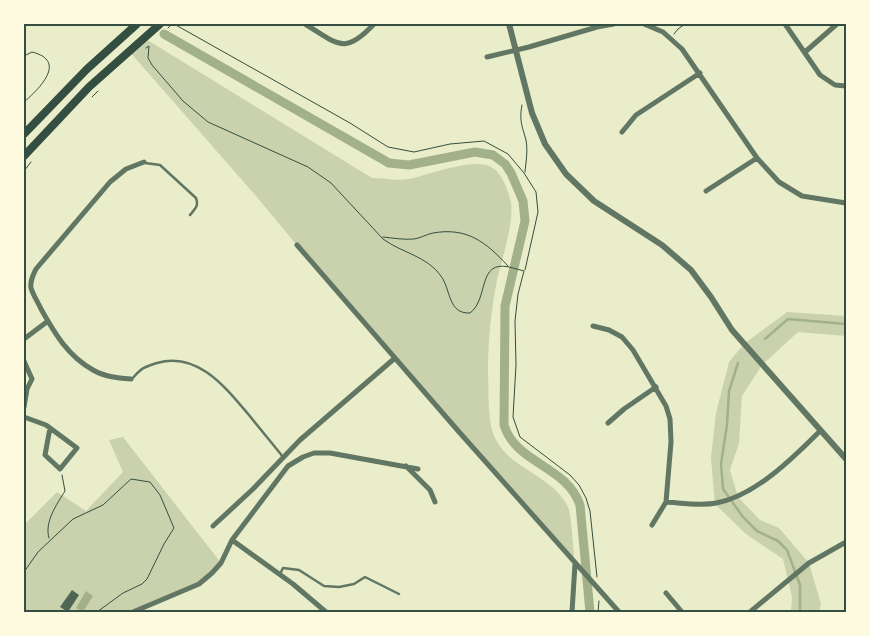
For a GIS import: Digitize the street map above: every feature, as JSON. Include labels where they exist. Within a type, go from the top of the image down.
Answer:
[{"type":"main road","points":[[24,134],[87,69],[137,24]]},
{"type":"main road","points":[[24,156],[89,87],[160,24]]},
{"type":"street","points":[[305,24],[338,44],[351,44],[362,37],[374,24]]},
{"type":"street","points":[[509,24],[532,113],[546,144],[566,174],[594,201],[662,244],[691,270],[732,330],[846,459]]},
{"type":"street","points":[[487,57],[614,24]]},
{"type":"street","points":[[644,24],[663,32],[682,49],[757,158],[779,182],[802,196],[846,203]]},
{"type":"street","points":[[785,24],[820,75],[836,85],[846,86]]},
{"type":"street","points":[[805,52],[836,24]]},
{"type":"street","points":[[622,132],[636,115],[700,73]]},
{"type":"street","points":[[706,191],[757,158]]},
{"type":"street","points":[[131,380],[114,378],[95,372],[76,359],[65,347],[48,321],[33,294],[31,286],[36,269],[110,182],[126,169],[144,162]]},
{"type":"street","points":[[296,245],[574,564],[619,612]]},
{"type":"street","points":[[24,339],[48,321]]},
{"type":"street","points":[[593,326],[610,330],[622,337],[633,350],[656,387],[666,406],[670,419],[671,442],[666,502],[652,525]]},
{"type":"street","points":[[213,526],[253,489],[300,440],[395,358]]},
{"type":"street","points":[[24,361],[32,379],[25,388],[24,407]]},
{"type":"street","points":[[608,423],[624,409],[656,387]]},
{"type":"street","points":[[24,417],[46,425],[77,448],[60,469],[45,455],[50,428]]},
{"type":"street","points":[[666,502],[715,504],[738,497],[757,486],[820,430]]},
{"type":"street","points":[[132,612],[199,584],[221,563],[232,540],[288,466],[303,457],[314,453],[330,454],[418,468]]},
{"type":"street","points":[[405,466],[430,490],[435,502]]},
{"type":"street","points":[[232,540],[292,584],[326,612]]},
{"type":"street","points":[[750,612],[809,563],[846,542]]},
{"type":"street","points":[[572,612],[574,564]]},
{"type":"street","points":[[666,593],[682,612]]},
{"type":"lane","points":[[144,162],[160,165],[196,198],[198,202],[197,207],[190,215]]},
{"type":"lane","points":[[131,380],[142,368],[167,360],[180,361],[200,368],[223,384],[283,457]]},
{"type":"lane","points":[[279,575],[283,568],[299,570],[324,586],[339,587],[354,584],[365,577],[399,594]]},
{"type":"path","points":[[174,24],[350,123],[388,147],[414,152],[450,144],[484,140],[508,154],[524,173],[536,192],[538,212],[518,294],[515,322],[514,424],[520,438],[570,475],[579,484],[586,498],[590,511],[598,612]]},
{"type":"path","points":[[671,39],[678,29],[686,24]]},
{"type":"path","points":[[143,51],[148,46],[148,58],[152,66],[200,117],[320,174],[393,246],[415,255],[430,264],[442,277],[453,304],[462,313],[470,313],[477,307],[490,271],[498,266],[524,271]]},
{"type":"path","points":[[24,56],[32,52],[40,54],[47,60],[50,68],[48,76],[24,102]]},
{"type":"path","points":[[90,99],[103,86]]},
{"type":"path","points":[[524,173],[527,156],[526,141],[520,124],[521,106],[527,91]]},
{"type":"path","points":[[24,171],[35,156]]},
{"type":"path","points":[[382,237],[416,239],[430,233],[463,232],[488,247],[509,267]]},
{"type":"path","points":[[50,540],[47,531],[56,505],[65,491],[60,469]]},
{"type":"path","points":[[24,572],[38,552],[73,519],[103,505],[132,479],[150,482],[160,495],[174,528],[152,570],[142,584],[123,593],[97,612]]},
{"type":"shaded area","points":[[144,38],[372,178],[409,179],[474,164],[483,164],[495,169],[504,182],[511,202],[511,220],[497,280],[490,326],[488,371],[492,431],[502,449],[511,458],[552,487],[568,507],[575,564],[330,285],[256,196],[129,51]]},
{"type":"shaded area","points":[[787,312],[846,316],[846,336],[798,332],[762,365],[742,396],[739,443],[730,470],[738,497],[760,520],[779,528],[809,563],[821,604],[819,612],[791,612],[792,597],[783,559],[746,534],[715,504],[711,458],[716,413],[729,362],[744,344]]},
{"type":"shaded area","points":[[123,437],[221,563],[199,584],[133,612],[24,612],[24,528],[26,523],[57,492],[86,511],[123,472],[109,440]]},
{"type":"shaded area","points":[[86,591],[93,596],[83,612],[76,608]]},
{"type":"building","points":[[72,590],[79,595],[68,612],[60,607]]},
{"type":"waterway","points":[[164,34],[389,163],[409,165],[475,152],[493,155],[505,164],[523,201],[525,221],[505,306],[504,425],[510,438],[519,448],[564,481],[580,505],[590,612]]},
{"type":"waterway","points":[[765,339],[788,319],[846,324]]},
{"type":"waterway","points":[[738,363],[729,391],[727,425],[721,464],[723,489],[743,517],[757,531],[778,541],[787,550],[800,585],[800,612]]}]
